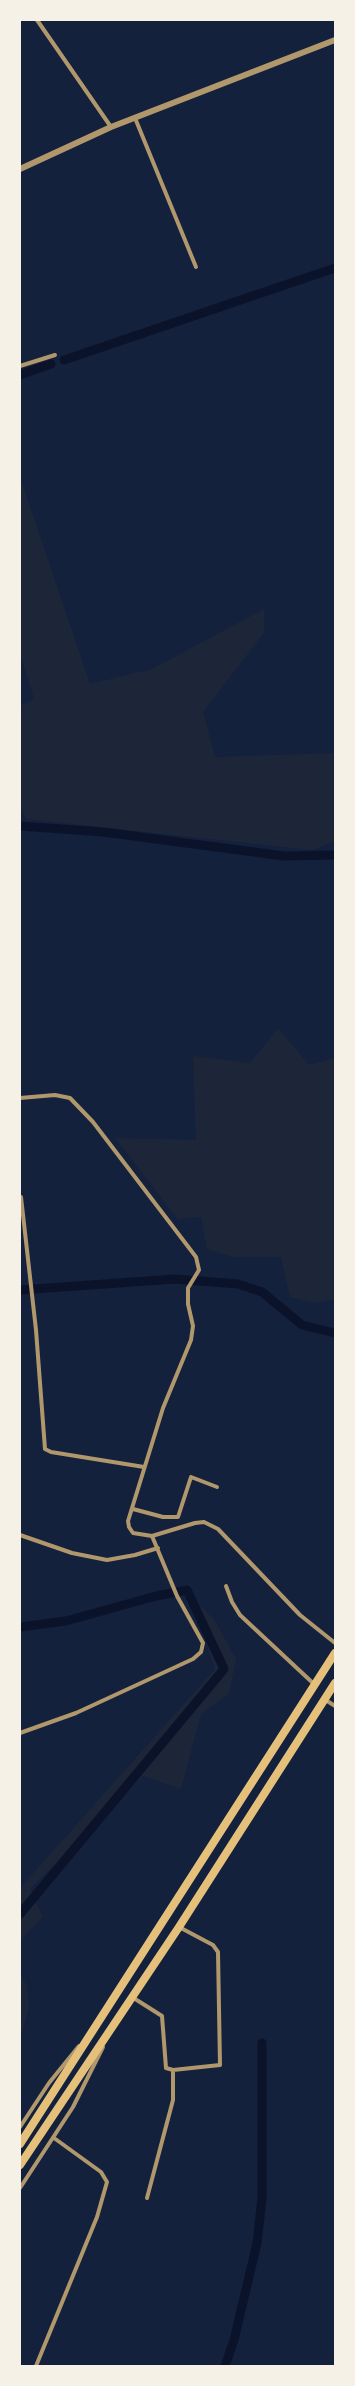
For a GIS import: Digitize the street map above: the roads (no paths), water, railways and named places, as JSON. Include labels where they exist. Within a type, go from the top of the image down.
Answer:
[{"type":"main road","points":[[20,2144],[335,1653]]},
{"type":"main road","points":[[20,2165],[179,1927],[335,1683]]},
{"type":"street","points":[[37,20],[111,127]]},
{"type":"street","points":[[20,169],[111,127],[335,40]]},
{"type":"street","points":[[135,118],[196,267]]},
{"type":"street","points":[[20,366],[55,355]]},
{"type":"street","points":[[20,1098],[55,1095],[70,1098],[93,1122],[196,1257],[199,1270],[188,1288],[188,1304],[192,1326],[190,1340],[163,1408],[144,1467],[134,1509],[128,1521],[129,1527],[134,1533],[152,1536],[204,1522],[218,1529],[300,1615],[335,1643]]},
{"type":"street","points":[[21,1198],[36,1330],[45,1449],[51,1452],[144,1467]]},
{"type":"street","points":[[178,1528],[178,1518],[191,1477],[217,1487]]},
{"type":"street","points":[[134,1509],[163,1517],[178,1518]]},
{"type":"street","points":[[20,1535],[72,1553],[107,1560],[135,1555],[158,1548]]},
{"type":"street","points":[[20,1733],[76,1713],[193,1659],[202,1652],[203,1643],[177,1596],[152,1536]]},
{"type":"street","points":[[226,1586],[232,1602],[240,1615],[315,1685]]},
{"type":"street","points":[[324,1698],[335,1706]]},
{"type":"street","points":[[131,1997],[161,2014],[165,2066],[167,2069],[173,2070],[220,2065],[218,1952],[213,1945],[179,1927]]},
{"type":"street","points":[[20,2126],[49,2083],[103,2016]]},
{"type":"street","points":[[20,2188],[73,2107],[115,2023]]},
{"type":"street","points":[[147,2198],[162,2150],[173,2100],[173,2070]]},
{"type":"street","points":[[36,2366],[97,2216],[107,2182],[105,2176],[101,2172],[54,2138]]},
{"type":"waterway","points":[[64,360],[335,268]]},
{"type":"waterway","points":[[20,375],[51,364]]},
{"type":"waterway","points":[[20,826],[103,832],[284,856],[335,855]]},
{"type":"waterway","points":[[20,1290],[175,1279],[238,1284],[262,1292],[302,1325],[335,1333]]},
{"type":"waterway","points":[[20,1627],[66,1621],[156,1596],[187,1590],[224,1669],[20,1914]]},
{"type":"waterway","points":[[225,2366],[234,2340],[257,2243],[262,2198],[262,2043]]}]
